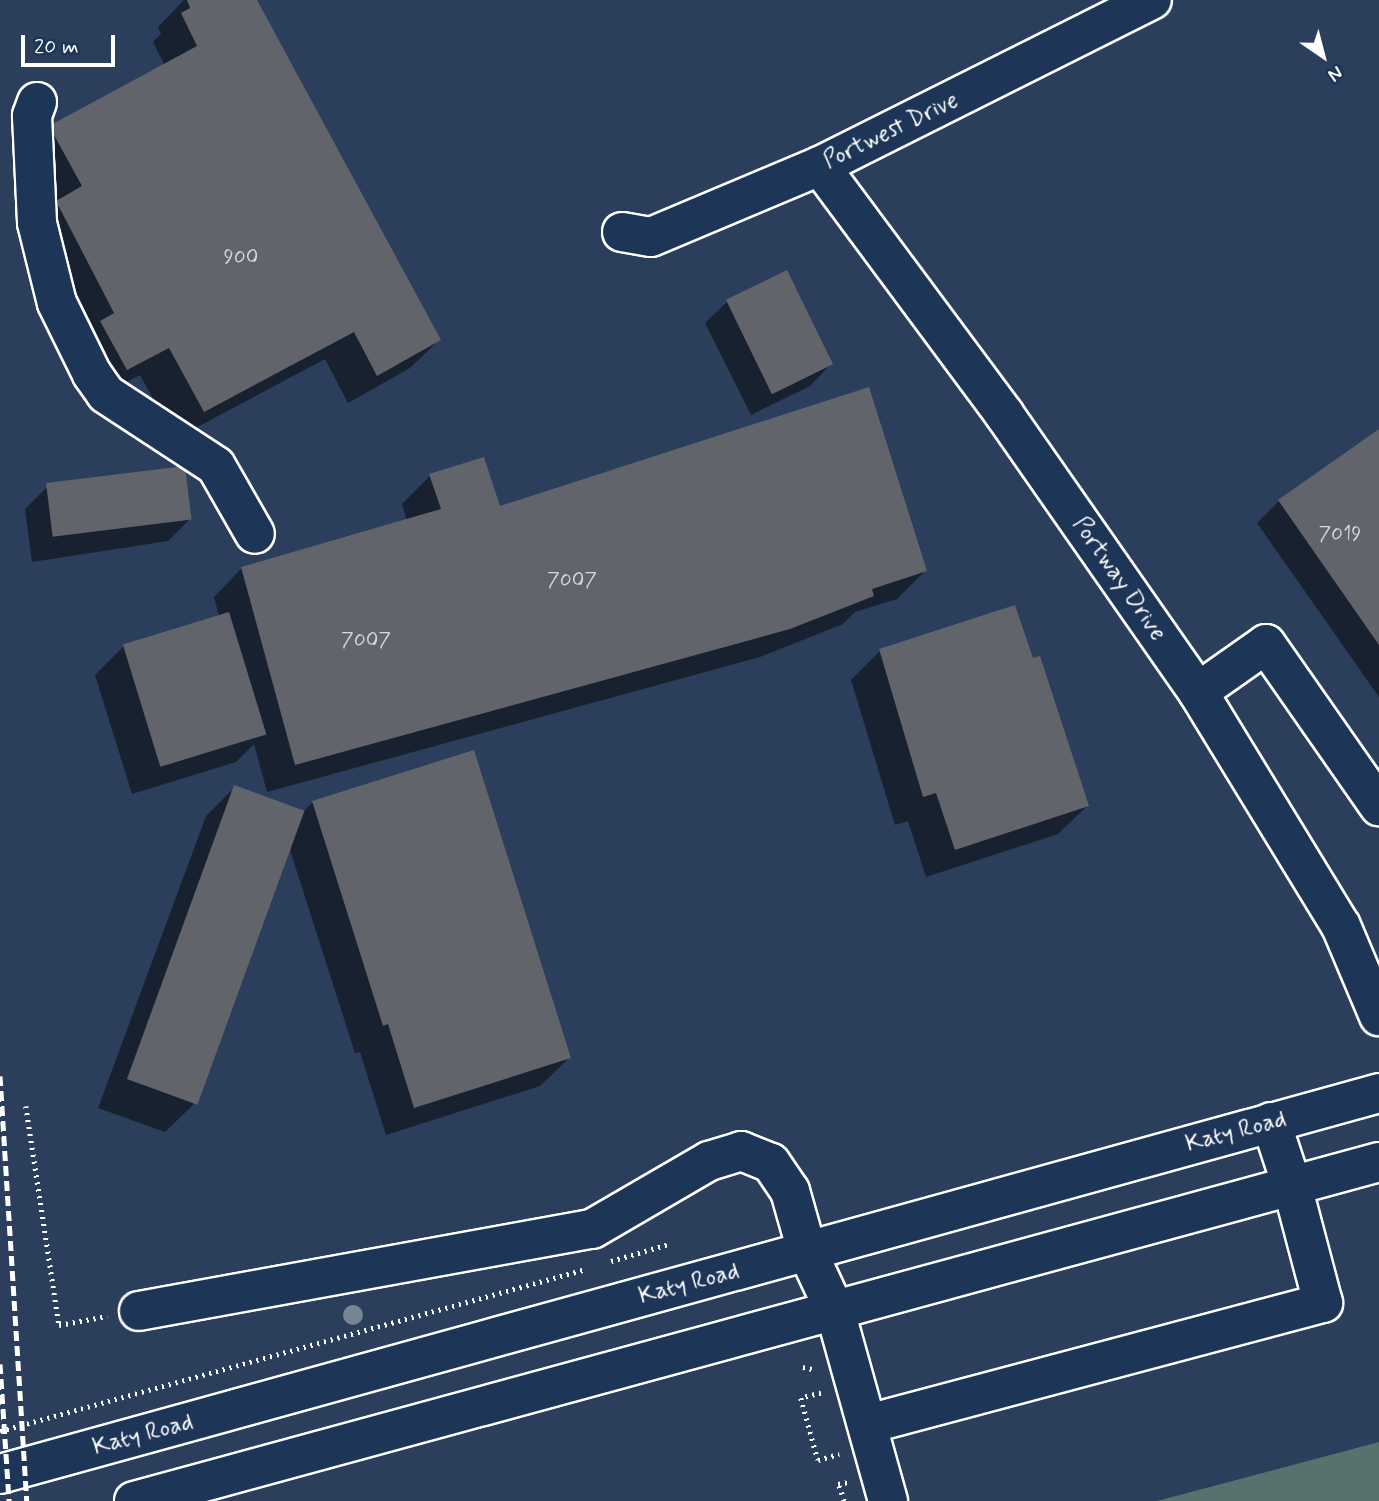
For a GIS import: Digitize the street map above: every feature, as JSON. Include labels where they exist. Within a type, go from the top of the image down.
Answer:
[{"type":"main road","name":"Portwest Drive","points":[[622,232],[650,237],[820,166],[1152,0]]},
{"type":"main road","points":[[37,102],[32,116],[37,223],[57,303],[92,374],[106,394],[216,466],[255,534]]},
{"type":"main road","name":"Portway Drive","points":[[820,166],[1004,414],[1198,692],[1341,926],[1379,1016]]},
{"type":"main road","points":[[1198,692],[1266,644],[1379,806]]},
{"type":"main road","name":"Katy Road","points":[[0,1474],[1379,1093]]},
{"type":"main road","points":[[868,1424],[1323,1304],[1292,1186],[1271,1122]]},
{"type":"main road","points":[[139,1311],[592,1229],[709,1161],[741,1151],[771,1163],[790,1191],[807,1251],[835,1311],[888,1501]]},
{"type":"main road","points":[[134,1501],[1379,1162]]},
{"type":"path","points":[[26,1106],[59,1325],[139,1311]]},
{"type":"path","points":[[608,1262],[669,1244]]},
{"type":"path","points":[[0,1431],[596,1266]]},
{"type":"path","points":[[803,1367],[821,1373]]},
{"type":"path","points":[[827,1386],[824,1392],[801,1398],[804,1410],[818,1460],[845,1453],[848,1462]]},
{"type":"path","points":[[844,1501],[838,1485],[853,1480],[850,1471]]},
{"type":"green space","points":[[1379,1442],[1379,1501],[1157,1501]]},
{"type":"building","points":[[187,0],[257,0],[441,340],[377,376],[354,332],[204,412],[169,348],[127,370],[100,321],[114,313],[56,201],[82,186],[49,126],[197,46],[181,13],[190,8]]},
{"type":"building","points":[[787,270],[833,364],[772,394],[726,300]]},
{"type":"building","points":[[869,387],[927,571],[872,589],[874,596],[790,629],[295,765],[241,567],[441,509],[429,474],[484,457],[500,506]]},
{"type":"building","points":[[1379,429],[1379,645],[1278,500]]},
{"type":"building","points":[[185,466],[192,520],[53,537],[46,483]]},
{"type":"building","points":[[1015,605],[1033,658],[1040,656],[1089,806],[955,850],[936,793],[923,797],[879,649]]},
{"type":"building","points":[[229,612],[266,734],[160,767],[123,644]]},
{"type":"building","points":[[474,750],[571,1058],[414,1108],[388,1024],[383,1026],[312,801]]},
{"type":"building","points":[[234,785],[304,811],[197,1105],[127,1079]]},
{"type":"railway","points":[[0,1076],[27,1501]]},
{"type":"railway","points":[[0,1364],[9,1501]]}]
